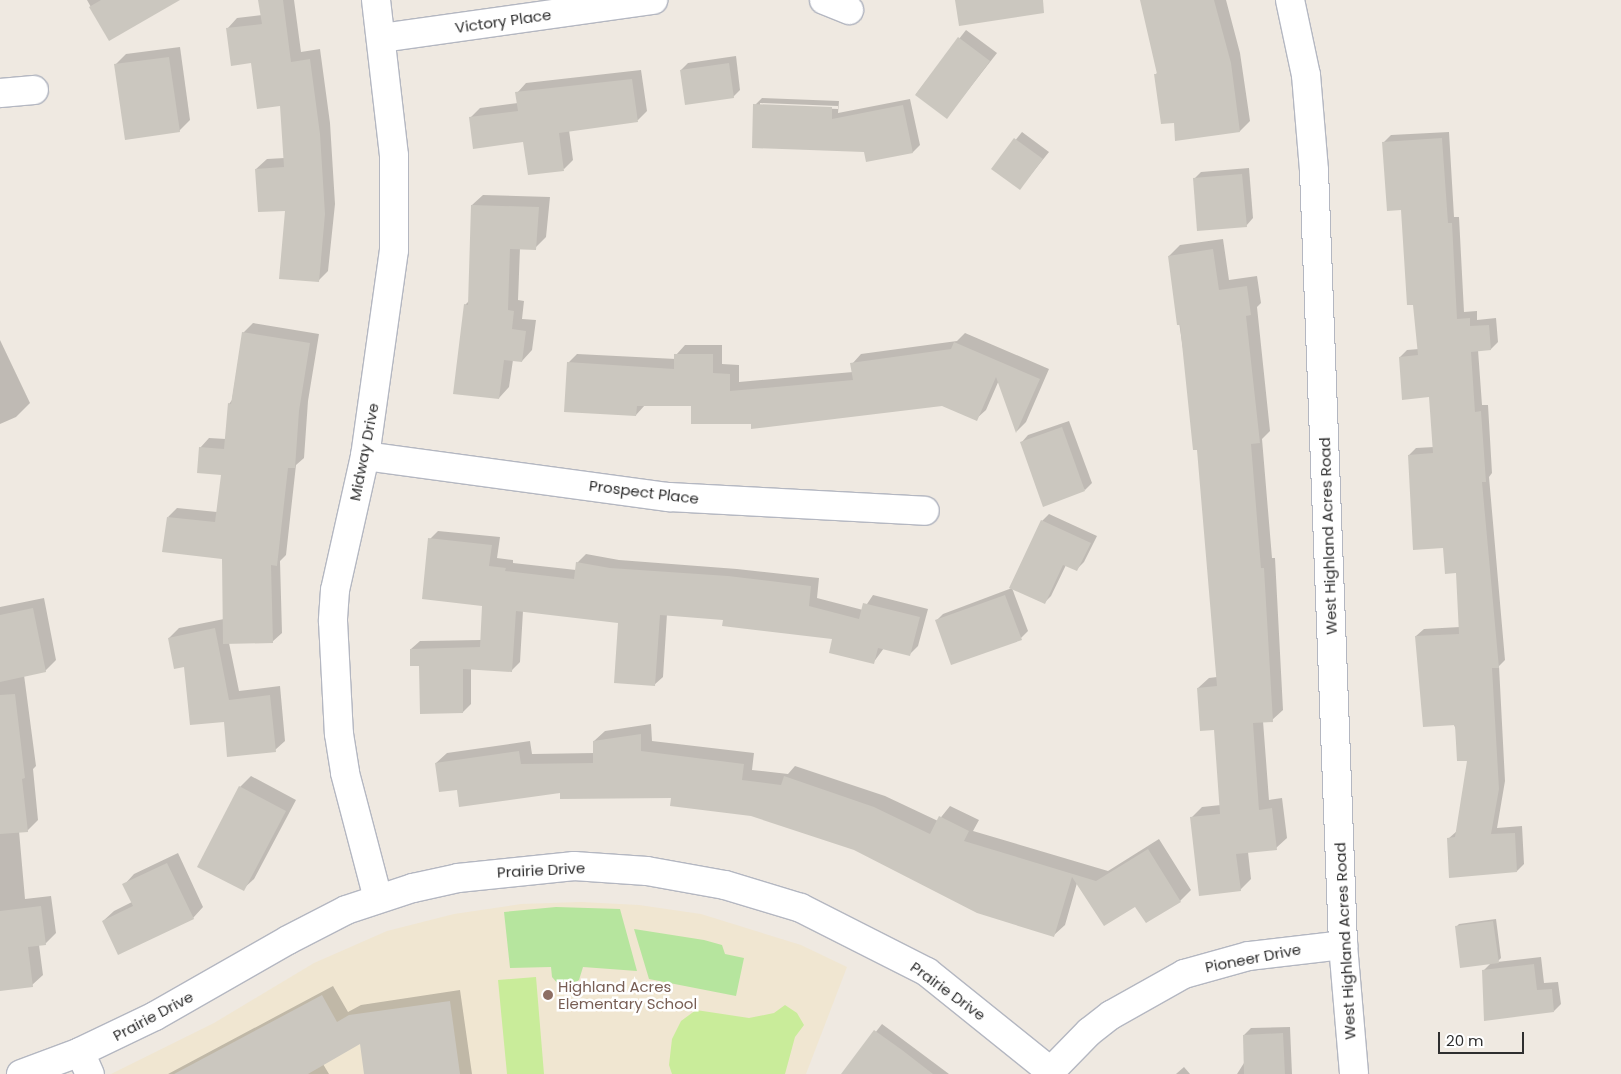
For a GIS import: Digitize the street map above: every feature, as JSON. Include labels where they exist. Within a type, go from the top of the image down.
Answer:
[{"type":"street","name":"Midway Drive","points":[[376,0],[382,38],[394,156],[394,250],[365,456],[335,590],[333,621],[338,724],[345,773],[378,899]]},
{"type":"street","name":"Victory Place","points":[[382,38],[653,0]]},
{"type":"street","points":[[824,0],[849,10]]},
{"type":"street","name":"West Highland Acres Road","points":[[1290,0],[1306,75],[1314,171],[1343,944],[1354,1074]]},
{"type":"street","points":[[0,93],[34,90]]},
{"type":"street","name":"Prospect Place","points":[[365,456],[669,497],[791,506],[925,511]]},
{"type":"street","name":"Prairie Drive","points":[[21,1074],[85,1063],[155,1016],[321,922],[378,899],[458,878],[574,866],[647,871],[760,894],[846,929],[927,972],[1049,1073]]},
{"type":"street","name":"Pioneer Drive","points":[[1049,1073],[1111,1015],[1184,974],[1249,956],[1343,944]]},
{"type":"shaded area","name":"Highland Acres Elementary School","points":[[581,902],[639,905],[701,914],[801,945],[847,967],[806,1074],[111,1074],[214,1023],[314,963],[387,931],[454,914],[521,904]]},
{"type":"green space","points":[[556,907],[620,909],[637,971],[583,967],[579,980],[572,985],[559,985],[552,977],[551,967],[510,968],[504,912]]},
{"type":"green space","points":[[634,929],[704,940],[722,945],[725,954],[744,958],[736,996],[649,979]]},
{"type":"green space","points":[[536,977],[544,1074],[507,1074],[498,980]]},
{"type":"green space","points":[[785,1005],[797,1013],[804,1025],[795,1037],[785,1074],[672,1074],[669,1065],[672,1039],[681,1021],[696,1010],[749,1018],[774,1013]]},
{"type":"building","points":[[101,0],[180,0],[109,41],[89,7]]},
{"type":"building","points":[[258,0],[283,0],[291,62],[310,59],[320,134],[325,214],[319,282],[279,279],[285,211],[258,212],[255,169],[284,167],[280,106],[257,109],[251,63],[231,66],[226,28],[262,24]]},
{"type":"building","points":[[955,0],[1043,0],[1044,13],[959,26]]},
{"type":"building","points":[[1140,0],[1214,0],[1231,63],[1240,132],[1175,141],[1174,123],[1161,124],[1154,74],[1157,74]]},
{"type":"building","points":[[958,37],[990,61],[947,119],[915,95]]},
{"type":"building","points":[[169,57],[180,132],[125,140],[114,64]]},
{"type":"building","points":[[729,63],[734,98],[685,105],[680,70]]},
{"type":"building","points":[[632,79],[638,122],[559,133],[564,171],[528,175],[523,142],[473,149],[469,117],[518,111],[515,92]]},
{"type":"building","points":[[753,104],[832,107],[832,119],[903,105],[913,153],[866,162],[864,152],[752,148]]},
{"type":"building","points":[[1014,138],[1043,159],[1020,190],[991,169]]},
{"type":"building","points":[[1442,138],[1448,223],[1452,223],[1457,319],[1470,318],[1470,326],[1489,325],[1491,350],[1471,352],[1475,412],[1481,411],[1486,482],[1482,482],[1499,668],[1492,668],[1499,789],[1491,834],[1515,833],[1517,872],[1449,878],[1447,838],[1455,837],[1467,761],[1457,761],[1455,725],[1423,727],[1415,636],[1459,634],[1456,573],[1445,574],[1443,548],[1413,550],[1408,455],[1433,453],[1429,397],[1402,400],[1399,357],[1418,355],[1413,305],[1407,305],[1401,210],[1387,211],[1382,142]]},
{"type":"building","points":[[1242,174],[1247,227],[1197,231],[1193,178]]},
{"type":"building","points":[[471,205],[539,207],[536,250],[510,249],[508,310],[514,311],[512,329],[526,331],[522,362],[504,360],[499,399],[453,394],[464,304],[468,305]]},
{"type":"building","points":[[1213,249],[1219,290],[1247,286],[1251,315],[1246,316],[1260,443],[1251,444],[1261,568],[1264,568],[1273,722],[1253,723],[1259,810],[1272,808],[1277,850],[1236,854],[1241,891],[1199,896],[1190,817],[1220,814],[1214,730],[1200,731],[1197,688],[1217,686],[1197,450],[1193,450],[1180,325],[1177,325],[1168,256]]},
{"type":"building","points":[[242,332],[310,343],[299,411],[295,468],[288,468],[277,566],[271,565],[273,643],[223,644],[222,559],[162,552],[167,517],[215,522],[221,475],[197,473],[199,447],[224,449],[228,403],[231,404]]},
{"type":"building","points":[[954,342],[1040,379],[1016,433],[996,377],[977,421],[942,406],[751,429],[751,424],[691,424],[691,406],[637,406],[636,416],[564,412],[567,362],[674,369],[674,354],[713,354],[713,373],[730,374],[730,391],[853,380],[850,363],[951,349]]},
{"type":"building","points":[[1062,427],[1085,491],[1043,507],[1020,442]]},
{"type":"building","points":[[1041,520],[1091,543],[1077,571],[1063,565],[1045,604],[1009,588]]},
{"type":"building","points":[[428,538],[492,545],[489,566],[506,568],[505,571],[574,579],[576,562],[610,568],[728,576],[811,586],[809,606],[859,619],[863,603],[920,617],[910,656],[878,648],[874,664],[829,653],[832,639],[722,626],[723,620],[660,615],[655,686],[614,683],[618,623],[516,611],[512,672],[463,669],[463,713],[420,714],[419,666],[410,666],[410,649],[480,647],[482,606],[422,599]]},
{"type":"building","points":[[1005,595],[1022,640],[951,665],[935,620]]},
{"type":"building","points":[[33,608],[46,672],[0,682],[0,615]]},
{"type":"building","points":[[215,628],[229,700],[270,695],[276,752],[227,757],[224,722],[190,725],[184,667],[174,669],[168,638]]},
{"type":"building","points":[[15,694],[25,778],[22,779],[28,832],[0,834],[0,695]]},
{"type":"building","points":[[641,734],[641,751],[744,764],[742,780],[781,785],[784,776],[874,807],[930,834],[939,816],[969,831],[964,841],[1096,881],[1148,849],[1181,902],[1146,923],[1135,907],[1104,926],[1072,877],[1054,937],[977,913],[854,850],[751,816],[670,806],[671,798],[560,799],[560,793],[459,807],[457,790],[439,792],[435,763],[519,751],[521,764],[593,763],[593,741]]},
{"type":"building","points":[[239,786],[286,811],[244,891],[197,867]]},
{"type":"building","points":[[167,863],[194,919],[118,955],[102,921],[133,906],[122,884]]},
{"type":"building","points":[[41,906],[46,945],[28,947],[33,987],[0,991],[0,911]]},
{"type":"building","points":[[1493,921],[1499,963],[1460,968],[1455,926]]},
{"type":"building","points":[[1534,964],[1537,990],[1552,989],[1554,1012],[1484,1021],[1482,970]]},
{"type":"building","points":[[322,995],[337,1022],[349,1015],[450,1001],[460,1074],[364,1074],[360,1044],[308,1074],[174,1074]]},
{"type":"building","points":[[874,1030],[902,1050],[933,1074],[841,1074]]},
{"type":"building","points":[[1283,1033],[1285,1074],[1244,1074],[1243,1035]]},
{"type":"place","name":"Highland Acres Elementary School","points":[[548,995]]}]
